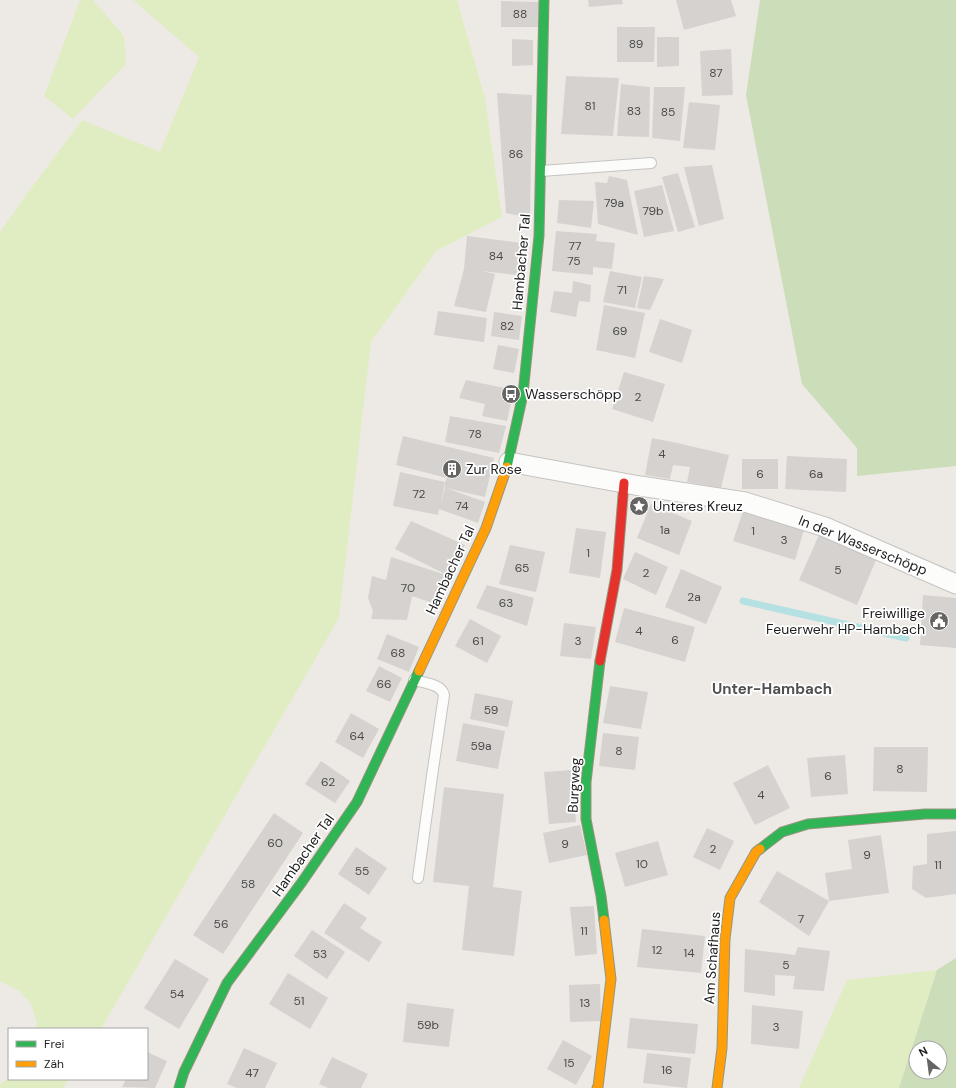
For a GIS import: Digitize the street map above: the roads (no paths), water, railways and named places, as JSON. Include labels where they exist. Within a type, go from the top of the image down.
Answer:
[{"type":"street","name":"Hambacher Tal","points":[[179,1088],[184,1072],[227,983],[302,882],[357,802],[486,528],[509,462],[523,394],[539,236],[544,0]]},
{"type":"street","name":"In der Wasserschöpp","points":[[509,462],[650,488],[746,502],[825,527],[956,584]]},
{"type":"street","name":"Burgweg","points":[[599,1088],[611,980],[601,896],[586,819],[586,782],[600,659],[617,570],[624,483]]},
{"type":"street","name":"Am Schafhaus","points":[[717,1088],[722,1048],[724,939],[730,898],[756,852],[782,832],[808,824],[925,814],[956,814]]},
{"type":"lane","points":[[540,171],[651,163]]},
{"type":"lane","points":[[414,680],[437,686],[443,690],[444,695],[418,878]]},
{"type":"waterway","points":[[743,601],[906,638]]},
{"type":"place","name":"Wasserschöpp","points":[[511,394]]},
{"type":"place","name":"Zur Rose","points":[[452,469]]},
{"type":"place","name":"Unteres Kreuz","points":[[639,506]]},
{"type":"place","name":"Freiwillige Feuerwehr HP-Hambach","points":[[939,621]]},
{"type":"district","name":"Unter-Hambach","points":[[772,689]]}]
